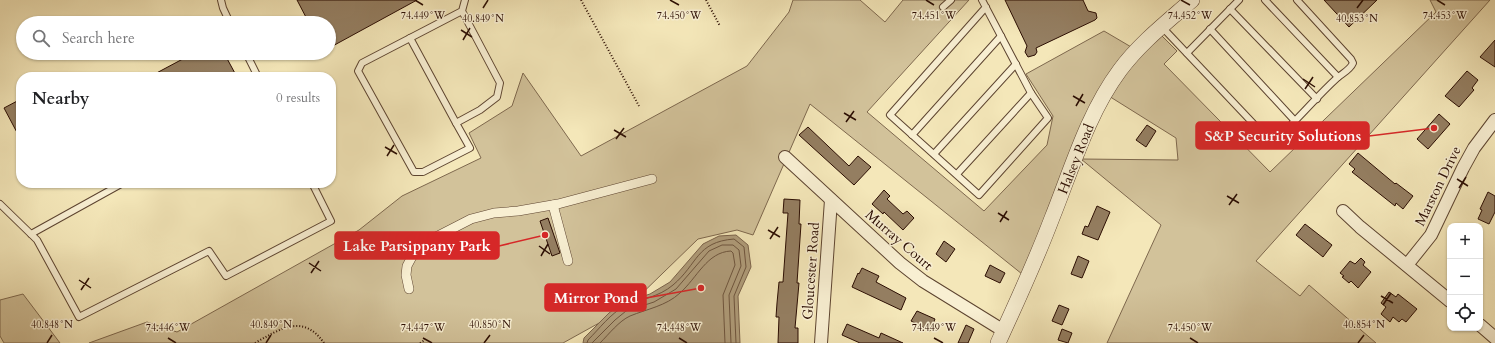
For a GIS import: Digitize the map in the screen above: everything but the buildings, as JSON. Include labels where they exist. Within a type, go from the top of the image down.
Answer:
[{"type":"street","name":"Halsey Road","points":[[1001,337],[1045,238],[1079,148],[1105,93],[1132,55],[1192,0]]},
{"type":"street","name":"Marston Drive","points":[[1407,265],[1432,235],[1462,168],[1474,148],[1495,120]]},
{"type":"street","name":"Murray Court","points":[[785,157],[900,263],[923,282],[1001,337]]},
{"type":"street","points":[[409,289],[406,275],[407,266],[415,251],[436,237],[471,219],[494,213],[518,211],[552,205],[652,179]]},
{"type":"street","name":"Gloucester Road","points":[[821,343],[831,200]]},
{"type":"street","points":[[552,205],[568,261]]},
{"type":"street","points":[[1342,211],[1447,298]]},
{"type":"street","points":[[1483,328],[1495,338]]},
{"type":"lane","points":[[221,0],[227,16]]},
{"type":"lane","points":[[456,123],[480,110],[497,97],[500,83],[462,11],[465,0]]},
{"type":"lane","points":[[943,8],[951,0]]},
{"type":"lane","points":[[982,0],[986,7],[1031,93],[1048,118],[980,194],[912,136],[890,115],[986,7]]},
{"type":"lane","points":[[1187,53],[1239,0]]},
{"type":"lane","points":[[1265,0],[1338,77]]},
{"type":"lane","points":[[1162,27],[1269,140],[1273,142],[1352,64],[1351,59],[1297,0]]},
{"type":"lane","points":[[1230,9],[1317,99]]},
{"type":"lane","points":[[410,38],[470,148],[424,172],[414,172],[358,71],[362,63],[410,38],[462,11]]},
{"type":"lane","points":[[1210,30],[1295,121]]},
{"type":"lane","points":[[912,136],[1001,36]]},
{"type":"lane","points":[[250,60],[256,72]]},
{"type":"lane","points":[[934,154],[1016,64]]},
{"type":"lane","points":[[957,174],[1031,93]]},
{"type":"lane","points":[[31,234],[114,188]]},
{"type":"lane","points":[[0,204],[37,240],[79,317],[209,251],[226,276],[331,221],[314,188]]},
{"type":"path","points":[[581,0],[639,106]]},
{"type":"path","points":[[706,0],[720,26]]},
{"type":"path","points":[[255,343],[281,329],[300,325],[318,334],[324,343]]},
{"type":"path","points":[[420,343],[425,340]]},
{"type":"shaded area","points":[[793,0],[860,0],[885,22],[903,0],[969,0],[867,112],[984,211],[1047,145],[1053,116],[1026,74],[1104,31],[1138,51],[1158,32],[1177,51],[1164,64],[1270,172],[1436,12],[1430,0],[1490,0],[1256,261],[1300,296],[1309,285],[1376,343],[1107,343],[1161,225],[1081,159],[1178,160],[1176,138],[1104,93],[1027,278],[810,104],[753,235],[737,230],[698,239],[628,307],[563,343],[89,343],[147,322],[177,332],[359,230],[402,196],[481,158],[469,133],[512,106],[523,73],[581,156],[747,66],[789,12]]},
{"type":"shaded area","points":[[23,294],[60,343],[4,343],[0,336],[0,300]]},
{"type":"water","points":[[736,235],[748,245],[751,267],[738,296],[740,343],[583,343],[584,338],[609,313],[622,303],[650,294],[670,282],[703,244],[719,236]]},
{"type":"place","name":"S&P Security Solutions","points":[[1434,128]]},
{"type":"place","name":"Lake Parsippany Park","points":[[545,235]]},
{"type":"place","name":"Mirror Pond","points":[[701,288]]}]
